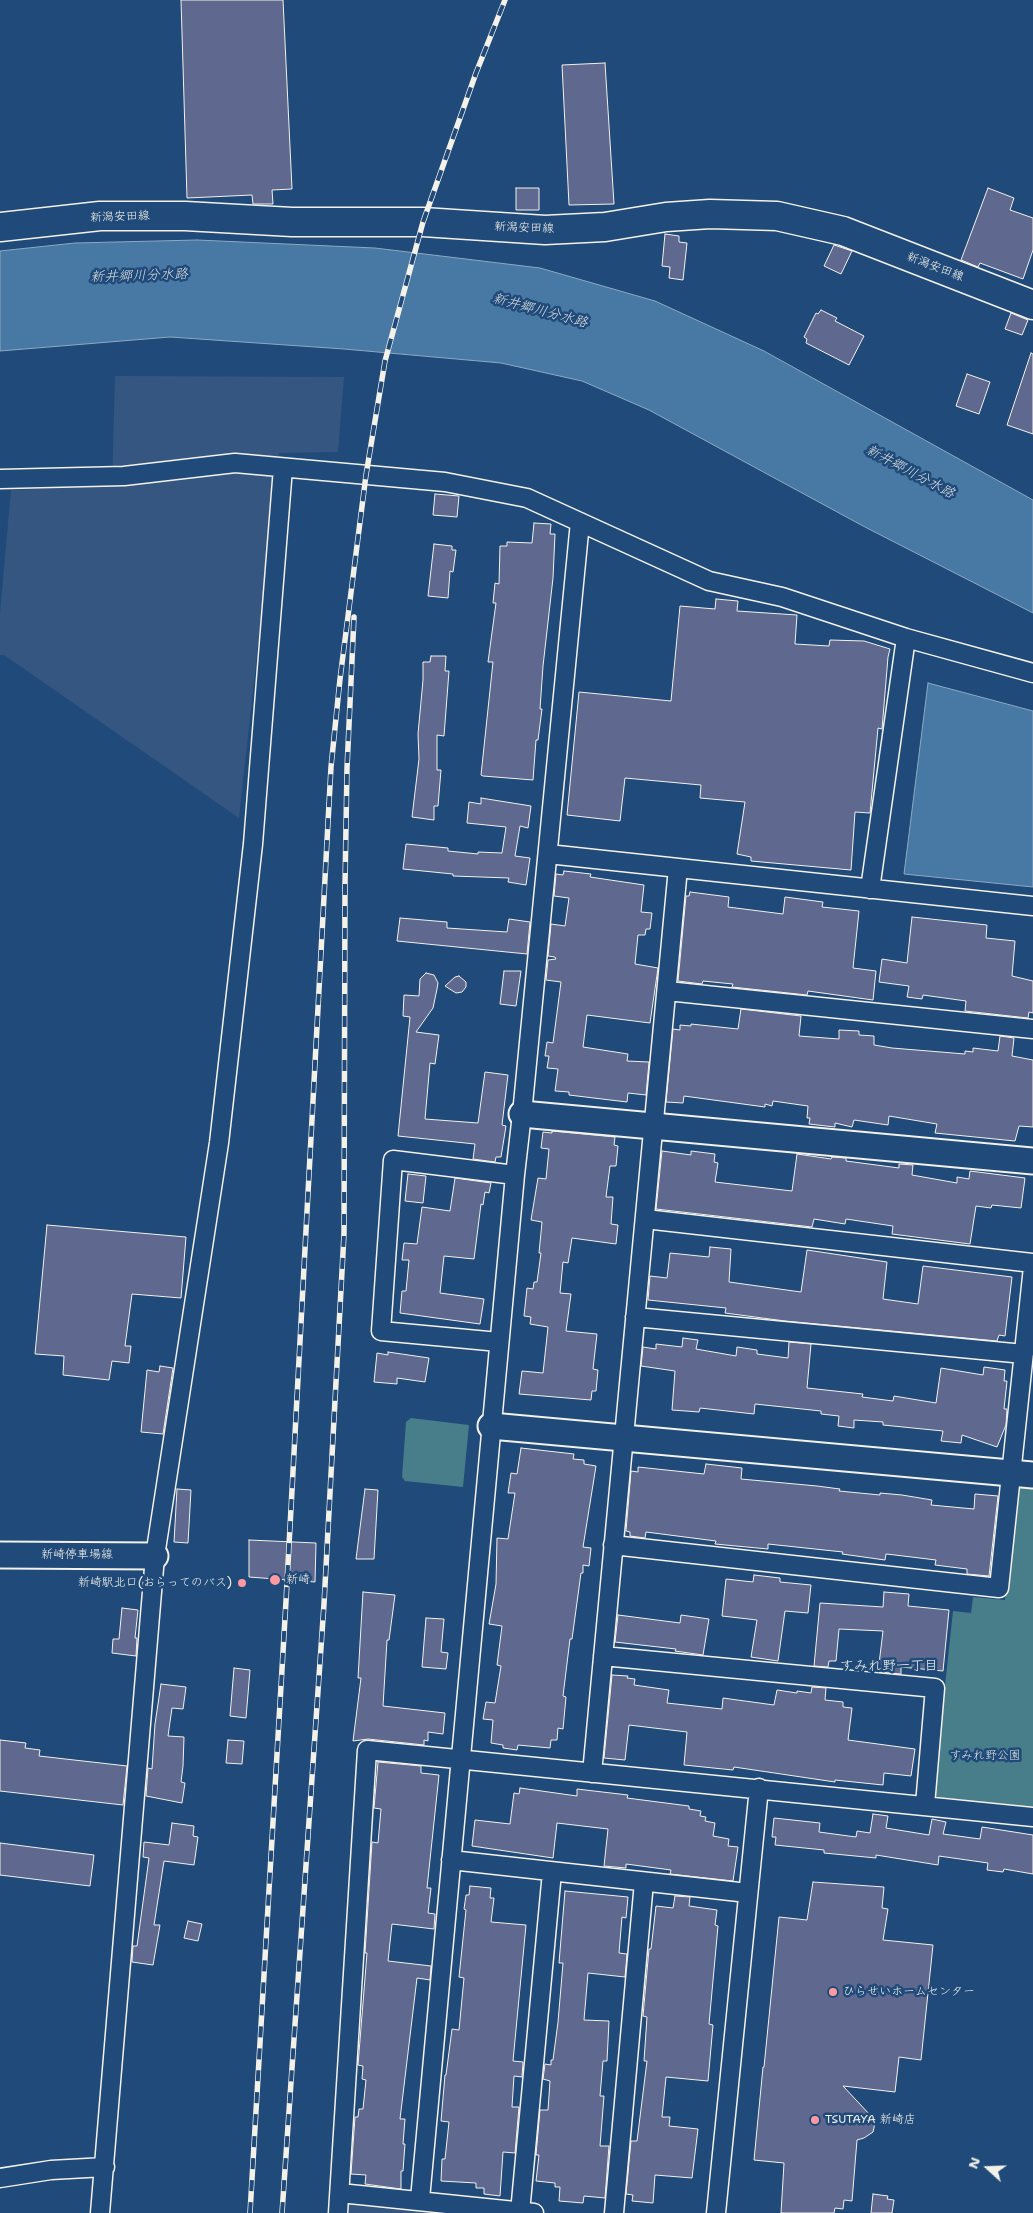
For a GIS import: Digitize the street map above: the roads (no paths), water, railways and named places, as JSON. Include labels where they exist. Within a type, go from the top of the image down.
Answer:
[{"type":"main road","name":"新潟安田線","points":[[0,227],[100,216],[185,216],[292,222],[423,222],[545,230],[605,227],[666,217],[710,214],[777,216],[843,231],[1033,305]]},
{"type":"street","points":[[0,479],[124,476],[235,463],[445,482],[527,498],[709,581],[782,597],[906,638],[1033,673]]},
{"type":"street","points":[[100,2213],[155,1556],[219,1144],[254,844],[283,468]]},
{"type":"street","points":[[420,2200],[499,1342],[580,522]]},
{"type":"street","points":[[870,889],[906,638]]},
{"type":"street","points":[[548,854],[1033,906]]},
{"type":"street","points":[[592,1773],[678,868]]},
{"type":"street","points":[[667,990],[1033,1029]]},
{"type":"street","points":[[522,1114],[653,1128],[1033,1161]]},
{"type":"street","points":[[499,1342],[381,1331],[393,1160],[515,1175]]},
{"type":"street","points":[[613,1546],[999,1588],[1023,1474],[1024,1354],[1033,1265],[645,1220]]},
{"type":"street","points":[[635,1317],[1024,1354]]},
{"type":"street","points":[[491,1426],[1023,1474]]},
{"type":"street","name":"新崎停車場線","points":[[0,1555],[155,1556]]},
{"type":"street","points":[[603,1656],[935,1688],[925,1805]]},
{"type":"street","points":[[338,2213],[367,1750],[1033,1817]]},
{"type":"street","points":[[716,2213],[759,1788]]},
{"type":"street","points":[[452,1860],[748,1893]]},
{"type":"street","points":[[340,2192],[527,2212],[552,1872]]},
{"type":"street","points":[[614,2213],[644,1882]]},
{"type":"street","points":[[0,2178],[51,2170],[105,2167]]},
{"type":"water","name":"新井郷川分水路","points":[[197,240],[375,248],[540,268],[655,301],[764,351],[1033,500],[1033,613],[863,526],[649,410],[582,381],[501,363],[344,349],[170,337],[0,351],[0,251],[75,243]]},
{"type":"water","points":[[928,683],[1033,711],[1033,887],[904,874]]},
{"type":"railway","points":[[250,2213],[286,1601],[331,767],[340,679],[366,475],[385,361],[423,222],[476,73],[505,0]]},
{"type":"railway","points":[[282,2213],[324,1604],[344,1234],[345,885],[347,768],[354,617]]},
{"type":"place","name":"新崎","points":[[275,1580]]},
{"type":"place","name":"新崎駅北口(おらってのバス)","points":[[242,1583]]},
{"type":"place","name":"ひらせいホームセンター","points":[[833,1992]]},
{"type":"place","name":"TSUTAYA 新崎店","points":[[815,2120]]},
{"type":"district","name":"すみれ野一丁目","points":[[889,1666]]},
{"type":"park label","name":"すみれ野公園","points":[[985,1756]]}]
